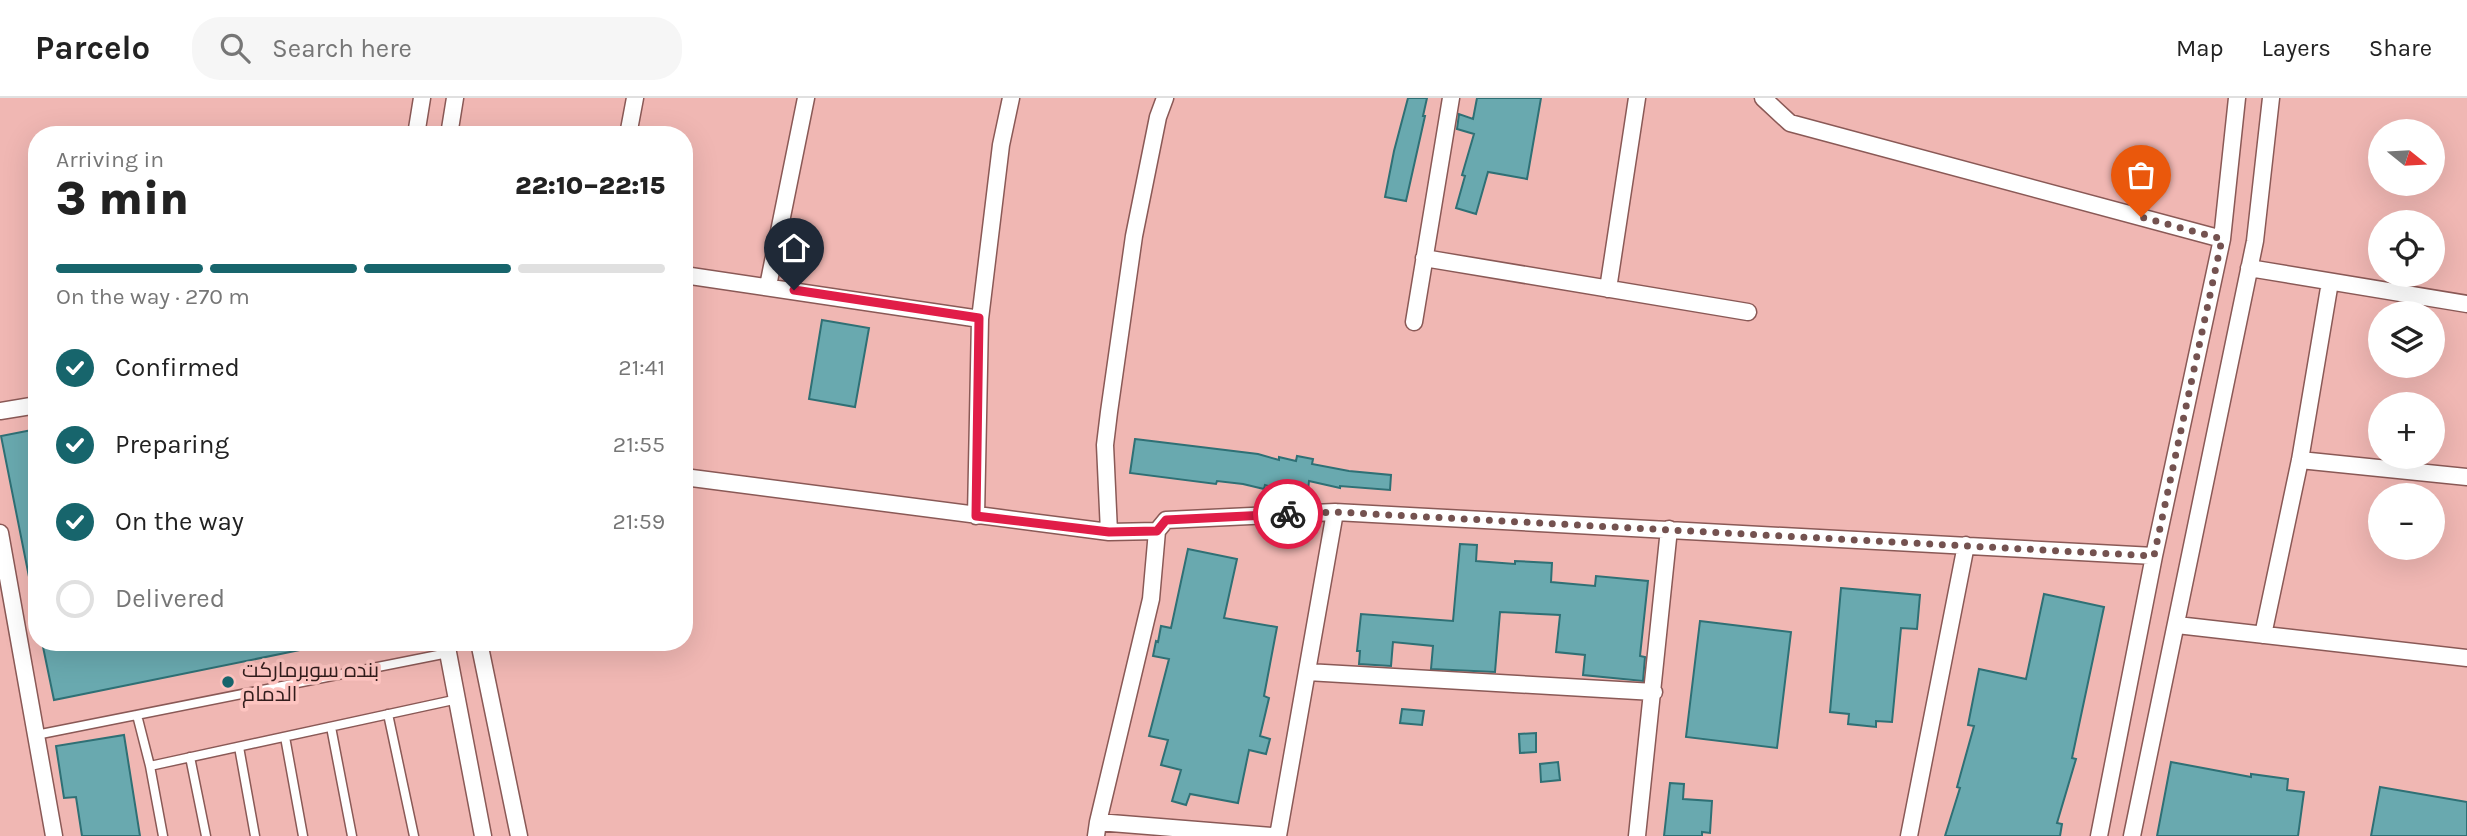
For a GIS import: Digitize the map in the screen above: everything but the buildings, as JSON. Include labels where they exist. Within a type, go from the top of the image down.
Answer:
[{"type":"street","points":[[417,126],[422,98]]},
{"type":"street","points":[[450,126],[455,98]]},
{"type":"street","points":[[630,126],[635,98]]},
{"type":"street","points":[[768,286],[806,98]]},
{"type":"street","points":[[976,516],[979,318],[1001,145],[1011,98]]},
{"type":"street","points":[[1109,532],[1105,445],[1108,412],[1133,236],[1164,98]]},
{"type":"street","points":[[1413,321],[1451,98]]},
{"type":"street","points":[[1608,289],[1637,98]]},
{"type":"street","points":[[1763,98],[1790,123],[2222,239]]},
{"type":"street","points":[[2099,836],[2154,556],[2222,239],[2237,98]]},
{"type":"street","points":[[2132,836],[2255,240],[2271,98]]},
{"type":"street","points":[[1424,258],[1748,312]]},
{"type":"street","points":[[2249,268],[2467,304]]},
{"type":"street","points":[[693,276],[979,318]]},
{"type":"street","points":[[2263,635],[2300,460],[2329,282]]},
{"type":"street","points":[[0,411],[28,406]]},
{"type":"street","points":[[2300,460],[2467,477]]},
{"type":"street","points":[[693,478],[1109,532],[1157,531]]},
{"type":"street","points":[[1335,512],[1276,836],[1097,829],[1151,598],[1157,531],[1166,520],[1335,512],[2154,556]]},
{"type":"street","points":[[1637,836],[1669,529]]},
{"type":"street","points":[[0,533],[54,836]]},
{"type":"street","points":[[1909,836],[1966,545]]},
{"type":"street","points":[[2177,625],[2467,659]]},
{"type":"street","points":[[448,651],[483,836]]},
{"type":"street","points":[[482,651],[519,836]]},
{"type":"street","points":[[1307,672],[1654,692]]},
{"type":"lane","points":[[36,735],[429,651]]},
{"type":"lane","points":[[150,766],[458,699]]},
{"type":"lane","points":[[388,714],[414,836]]},
{"type":"lane","points":[[136,715],[150,766],[163,836]]},
{"type":"lane","points":[[331,727],[352,836]]},
{"type":"lane","points":[[285,737],[303,836]]},
{"type":"lane","points":[[239,747],[255,836]]},
{"type":"lane","points":[[190,757],[206,836]]},
{"type":"way so far","points":[[1288,514],[1335,512],[2154,556],[2222,239],[2141,217]]},
{"type":"place","name":"بنده سوبرماركت الدمام","points":[[228,682]]},
{"type":"route","points":[[794,290],[979,318],[976,516],[1109,532],[1157,531],[1166,520],[1288,514]]}]
